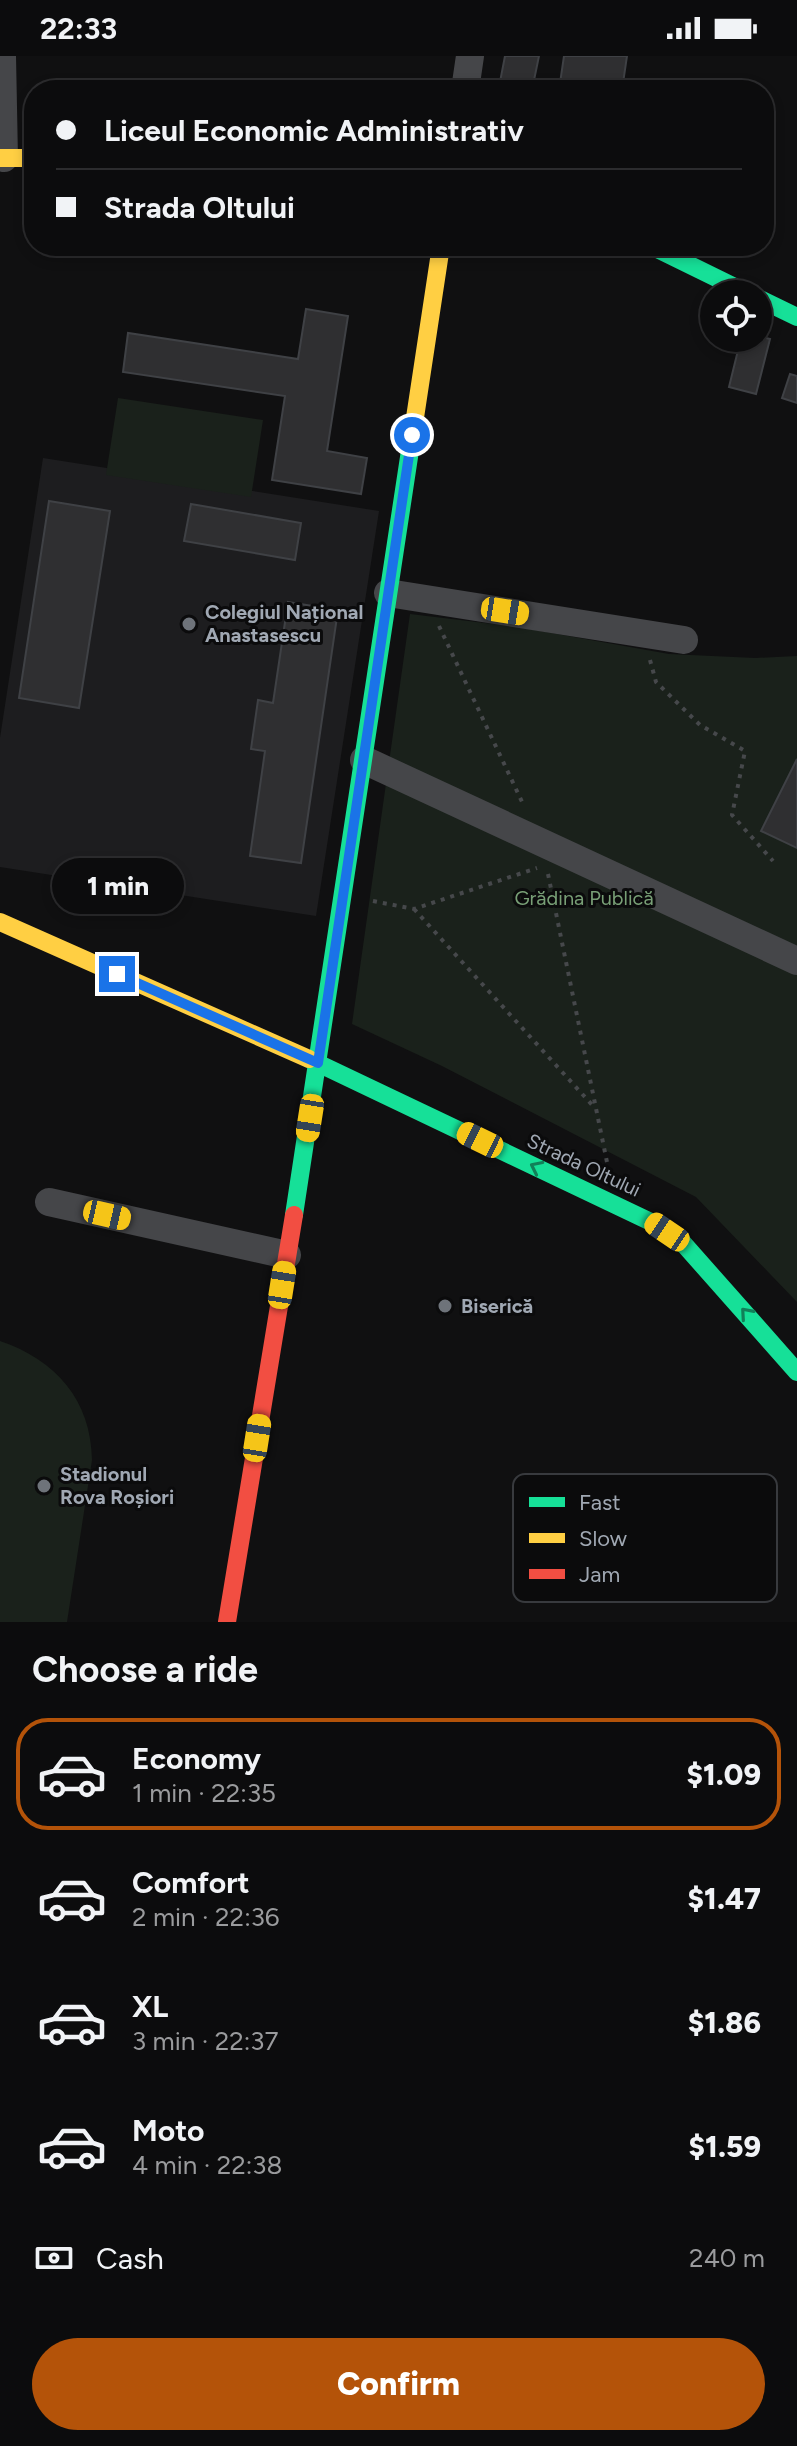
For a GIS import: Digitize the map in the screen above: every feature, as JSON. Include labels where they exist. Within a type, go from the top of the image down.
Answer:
[{"type":"street","points":[[2,56],[2,158],[24,158]]},
{"type":"street","points":[[466,80],[470,56]]},
{"type":"street","points":[[227,1622],[318,1063],[439,256]]},
{"type":"street","points":[[671,256],[720,280]]},
{"type":"street","points":[[772,305],[797,317]]},
{"type":"street","points":[[388,593],[684,640]]},
{"type":"street","points":[[364,760],[797,961]]},
{"type":"street","name":"Strada Oltului","points":[[0,922],[318,1063],[651,1222],[682,1242],[797,1372]]},
{"type":"street","points":[[49,1202],[287,1255]]},
{"type":"path","points":[[426,598],[541,843]]},
{"type":"path","points":[[644,635],[656,682],[700,725],[745,751],[732,815],[773,861]]},
{"type":"path","points":[[344,895],[414,909],[546,865],[615,1205]]},
{"type":"path","points":[[414,909],[596,1109]]},
{"type":"shaded area","name":"Colegiul Național Anastasescu","points":[[43,458],[379,511],[316,916],[0,867],[0,738]]},
{"type":"green space","points":[[118,398],[263,420],[251,497],[106,475]]},
{"type":"green space","name":"Grădina Publică","points":[[410,614],[518,627],[669,654],[755,658],[797,656],[797,1302],[696,1197],[442,1066],[352,1024]]},
{"type":"green space","name":"Stadionul Rova Roșiori","points":[[0,1341],[38,1359],[67,1385],[85,1419],[90,1438],[92,1460],[67,1622],[0,1622]]},
{"type":"building","points":[[505,56],[539,56],[534,80],[500,80]]},
{"type":"building","points":[[564,56],[627,56],[623,80],[560,80]]},
{"type":"building","points":[[306,309],[348,316],[327,451],[367,458],[361,494],[272,480],[285,396],[123,372],[128,333],[298,359]]},
{"type":"building","points":[[738,352],[767,352],[756,394],[729,387]]},
{"type":"building","points":[[790,374],[797,376],[797,403],[782,398]]},
{"type":"building","points":[[49,501],[110,511],[79,708],[19,698]]},
{"type":"building","points":[[191,504],[301,523],[295,560],[184,541]]},
{"type":"building","points":[[288,602],[338,610],[301,863],[250,856],[265,751],[251,749],[258,700],[273,703]]},
{"type":"building","points":[[797,759],[797,848],[761,831]]},
{"type":"traffic: fast","points":[[671,256],[720,280]]},
{"type":"traffic: fast","points":[[772,305],[797,317]]},
{"type":"traffic: fast","points":[[294,1215],[411,444]]},
{"type":"traffic: fast","points":[[309,1059],[651,1222],[682,1242],[797,1372]]},
{"type":"traffic: slow","points":[[0,158],[24,158]]},
{"type":"traffic: slow","points":[[411,444],[439,256]]},
{"type":"traffic: slow","points":[[0,922],[309,1059]]},
{"type":"traffic: jam","points":[[227,1622],[294,1215]]},
{"type":"place","name":"Colegiul Național Anastasescu","points":[[189,624]]},
{"type":"place","name":"Biserică","points":[[445,1306]]},
{"type":"place","name":"Stadionul Rova Roșiori","points":[[44,1486]]},
{"type":"route","points":[[117,974],[318,1063],[412,435]]}]
